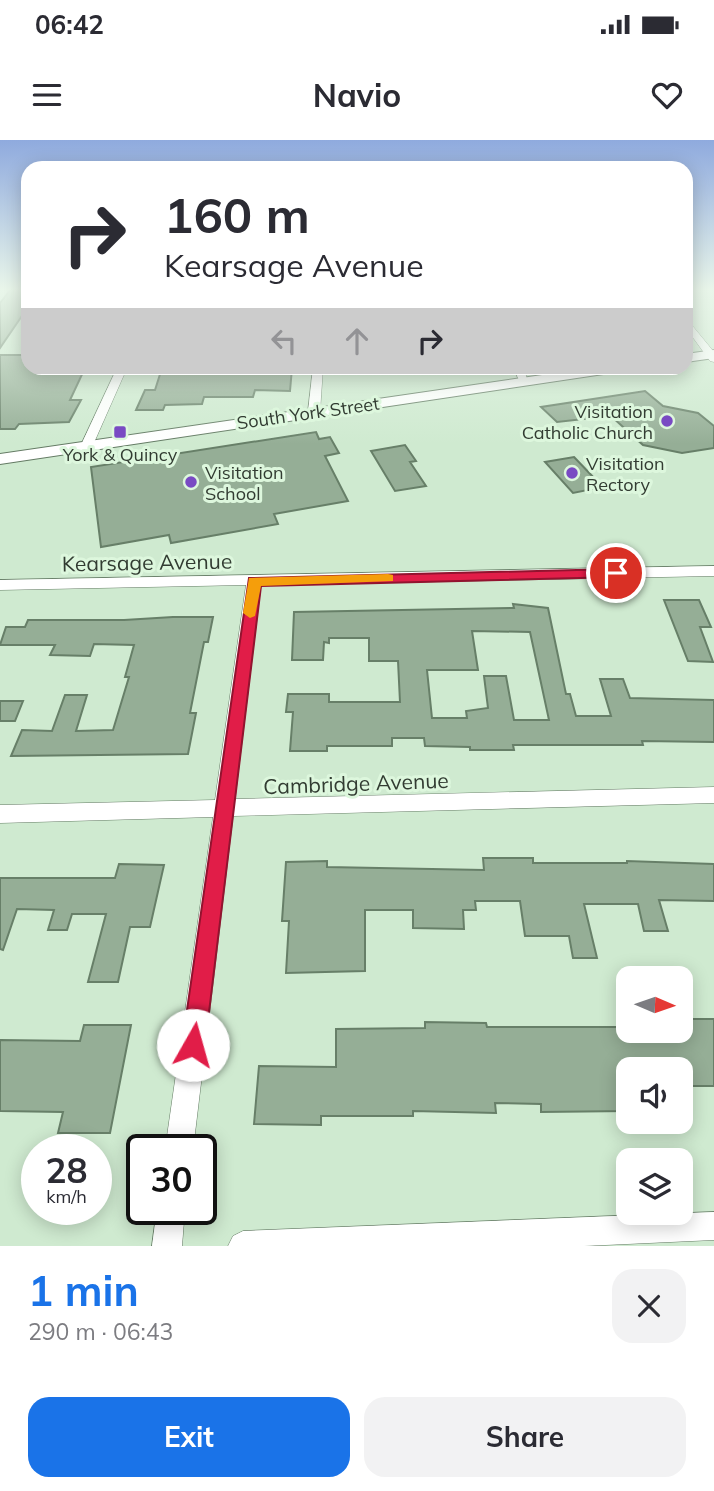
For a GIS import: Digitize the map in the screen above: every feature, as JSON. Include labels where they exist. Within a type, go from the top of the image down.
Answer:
[{"type":"main road","points":[[693,357],[713,356]]},
{"type":"main road","name":"South York Street","points":[[0,458],[314,412],[516,375]]},
{"type":"street","points":[[701,341],[713,356]]},
{"type":"street","points":[[88,446],[119,375]]},
{"type":"street","points":[[314,412],[317,375]]},
{"type":"street","name":"Kearsage Avenue","points":[[0,585],[714,571]]},
{"type":"street","points":[[181,1134],[254,581]]},
{"type":"street","name":"Cambridge Avenue","points":[[0,814],[714,795]]},
{"type":"street","points":[[167,1246],[169,1225]]},
{"type":"street","points":[[243,1246],[714,1226]]},
{"type":"building","points":[[0,355],[21,355],[21,375],[82,375],[70,400],[81,400],[69,422],[19,424],[15,429],[0,429]]},
{"type":"building","points":[[160,375],[291,375],[290,391],[255,390],[253,397],[204,397],[202,404],[165,405],[163,410],[136,410],[145,390],[155,390]]},
{"type":"building","name":"Visitation Catholic Church","points":[[645,391],[663,406],[698,413],[714,426],[714,448],[682,453],[643,445],[611,416],[557,422],[541,407]]},
{"type":"building","points":[[316,432],[319,439],[330,437],[339,453],[325,456],[348,501],[274,514],[278,524],[171,543],[169,535],[101,547],[91,467]]},
{"type":"building","points":[[405,445],[416,461],[410,462],[426,486],[395,491],[371,451]]},
{"type":"building","name":"Visitation Rectory","points":[[574,457],[595,479],[590,480],[598,488],[573,493],[545,462]]},
{"type":"building","points":[[664,600],[699,600],[711,627],[700,627],[713,662],[688,661]]},
{"type":"building","points":[[513,604],[548,608],[566,694],[570,694],[576,716],[611,716],[600,679],[623,679],[630,698],[714,700],[714,742],[513,745],[514,750],[470,750],[470,747],[425,746],[424,738],[392,738],[392,746],[327,746],[327,751],[290,751],[293,712],[286,712],[288,694],[329,694],[329,702],[400,702],[398,661],[369,661],[369,638],[329,638],[329,643],[324,642],[323,660],[292,660],[294,612],[514,608]],"holes":[[[472,631],[530,632],[549,720],[514,720],[506,676],[484,676],[488,708],[466,711],[467,718],[432,718],[427,670],[478,670]]]},
{"type":"building","points":[[213,617],[208,642],[204,642],[190,713],[196,713],[188,754],[11,756],[22,730],[52,731],[65,695],[87,695],[76,731],[113,730],[129,677],[125,677],[134,645],[94,644],[90,656],[50,655],[55,645],[0,645],[6,627],[25,627],[28,620]]},
{"type":"building","points":[[0,701],[23,701],[15,721],[0,721]]},
{"type":"building","points":[[483,858],[533,858],[533,863],[627,861],[714,864],[714,901],[659,900],[668,931],[644,931],[638,904],[584,904],[597,958],[573,958],[569,936],[525,936],[520,901],[475,901],[476,910],[463,910],[464,929],[413,928],[413,910],[365,910],[365,971],[286,973],[289,921],[282,921],[286,862],[327,861],[327,867],[484,870]]},
{"type":"building","points":[[119,864],[164,865],[150,927],[130,927],[118,982],[88,982],[106,914],[72,914],[67,930],[48,930],[54,910],[17,909],[3,950],[0,949],[0,878],[115,878]]},
{"type":"building","points":[[693,1019],[714,1019],[714,1086],[693,1086],[693,1057],[616,1057],[616,1111],[541,1112],[541,1104],[495,1103],[496,1113],[413,1111],[413,1116],[321,1116],[321,1125],[254,1124],[259,1066],[336,1067],[336,1029],[425,1028],[425,1022],[486,1023],[487,1027],[616,1027],[616,1043],[693,1043]]},
{"type":"building","points":[[84,1025],[131,1025],[110,1133],[58,1133],[63,1112],[0,1111],[0,1040],[80,1041]]},
{"type":"slow traffic","points":[[250,613],[254,581],[388,578]]},
{"type":"place","name":"Visitation Catholic Church","points":[[667,421]]},
{"type":"place","name":"York & Quincy","points":[[120,432]]},
{"type":"place","name":"Visitation Rectory","points":[[572,473]]},
{"type":"place","name":"Visitation School","points":[[191,482]]},
{"type":"route","points":[[193,1045],[254,581],[616,573]]}]
